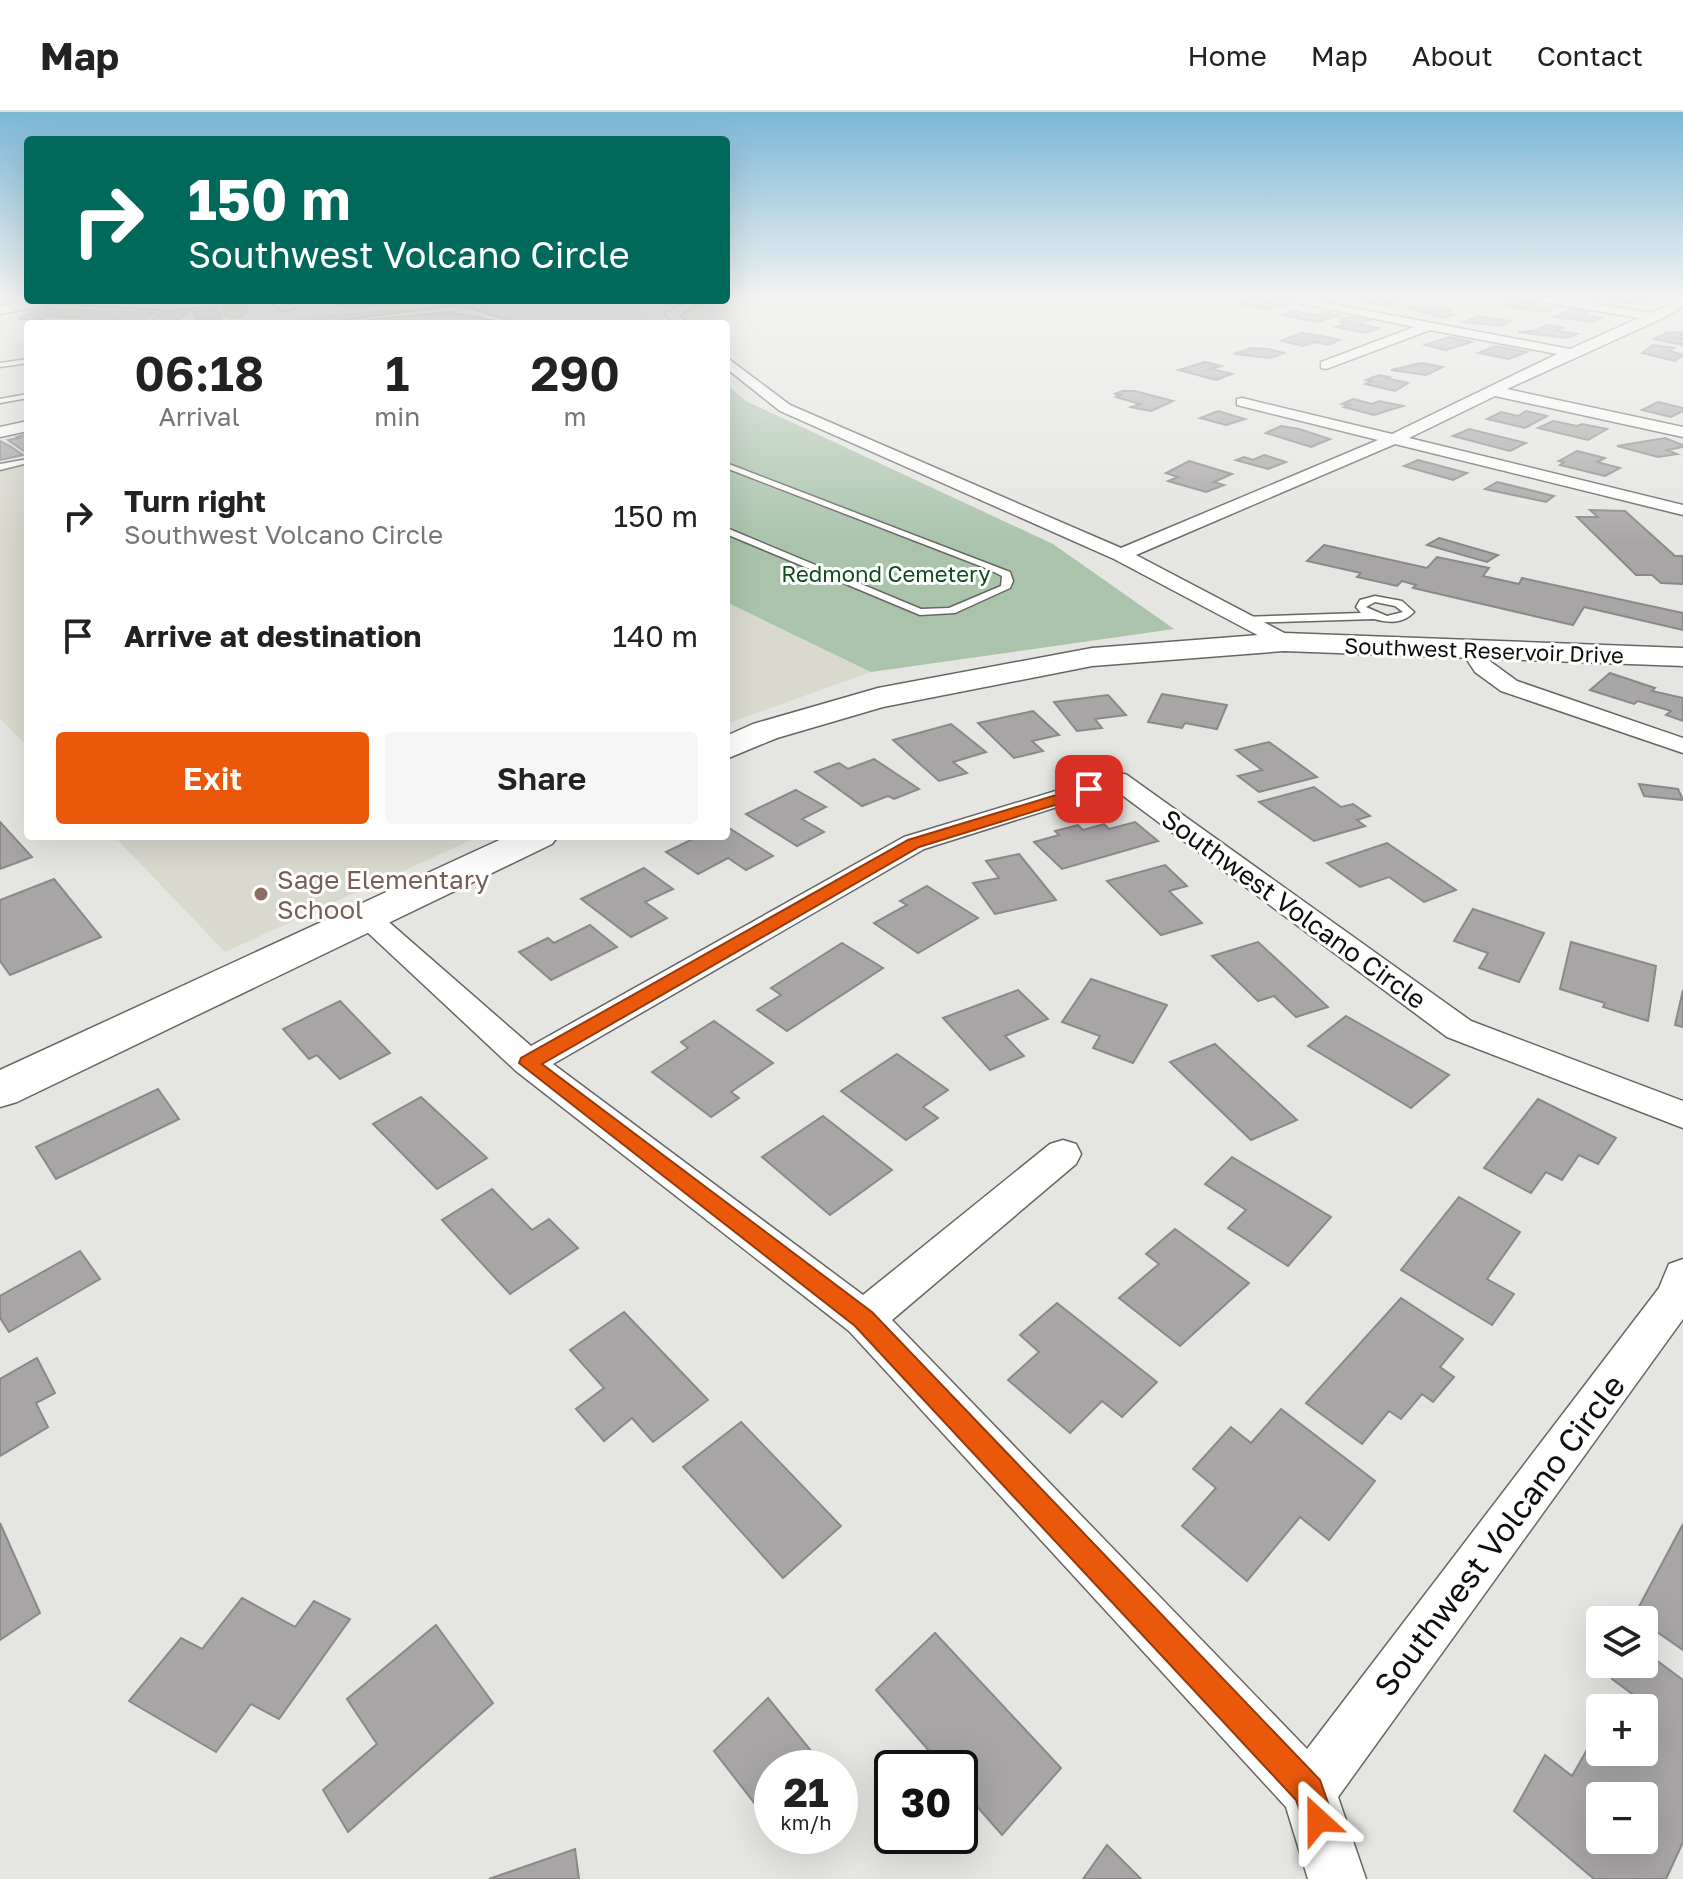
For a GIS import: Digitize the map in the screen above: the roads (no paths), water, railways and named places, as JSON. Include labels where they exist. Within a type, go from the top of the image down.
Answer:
[{"type":"street","points":[[748,378],[785,408],[1121,555],[1284,642]]},
{"type":"street","points":[[1121,555],[1394,439],[1519,378]]},
{"type":"street","points":[[1494,391],[1683,432]]},
{"type":"street","points":[[1242,402],[1683,510]]},
{"type":"street","points":[[0,432],[24,427]]},
{"type":"street","name":"Southwest Reservoir Drive","points":[[730,747],[765,731],[864,702],[978,677],[1092,657],[1284,642],[1683,657]]},
{"type":"street","points":[[1471,649],[1483,667],[1509,686],[1683,746]]},
{"type":"street","name":"Southwest Volcano Circle","points":[[528,1063],[914,843],[1118,780],[1459,1029],[1683,1115]]},
{"type":"street","points":[[0,1090],[530,840]]},
{"type":"street","points":[[365,916],[528,1063],[864,1319],[1309,1791],[1337,1879]]},
{"type":"street","points":[[864,1319],[1063,1154]]},
{"type":"street","name":"Southwest Volcano Circle","points":[[1309,1791],[1677,1295],[1683,1276]]},
{"type":"lane","points":[[0,401],[24,397]]},
{"type":"lane","points":[[0,467],[24,462]]},
{"type":"lane","points":[[730,467],[991,567],[1007,574],[1008,581],[1005,588],[951,611],[920,612],[730,533]]},
{"type":"lane","points":[[1243,620],[1374,616]]},
{"type":"place","name":"Sage Elementary School","points":[[261,894]]},
{"type":"park label","name":"Redmond Cemetery","points":[[886,573]]}]
